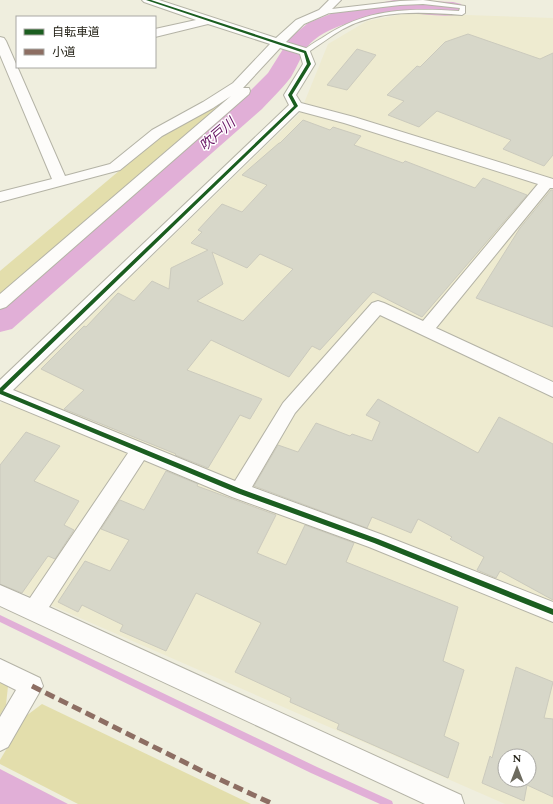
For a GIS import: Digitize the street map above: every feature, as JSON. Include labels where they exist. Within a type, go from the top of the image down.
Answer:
[{"type":"street","points":[[148,0],[305,52],[310,64],[290,95],[296,106],[349,120],[550,183],[425,330]]},
{"type":"street","points":[[0,197],[115,167],[157,133],[208,105],[237,86],[300,22],[323,12],[334,0]]},
{"type":"street","points":[[156,33],[208,20]]},
{"type":"street","points":[[0,41],[9,66],[61,182]]},
{"type":"street","points":[[0,302],[230,104],[260,76],[278,51],[278,43]]},
{"type":"street","points":[[296,106],[0,392],[140,452],[239,491],[376,541],[553,612]]},
{"type":"street","points":[[239,491],[289,408],[378,307],[553,390]]},
{"type":"street","points":[[34,611],[140,452]]},
{"type":"street","points":[[0,596],[452,804]]},
{"type":"street","points":[[0,670],[32,686],[0,739]]},
{"type":"lane","points":[[305,52],[342,28],[369,16],[393,11],[422,10],[462,13],[463,7],[423,2],[400,3],[323,12]]},
{"type":"shaded area","points":[[408,13],[553,18],[553,804],[505,804],[0,583],[0,404],[300,113],[328,44],[367,21]]},
{"type":"shaded area","points":[[246,84],[0,298],[0,271],[163,134]]},
{"type":"shaded area","points":[[0,681],[8,686],[6,705],[0,715]]},
{"type":"shaded area","points":[[42,704],[251,804],[78,804],[0,764],[0,760],[26,716]]},
{"type":"shaded area","points":[[0,769],[68,804],[0,804]]},
{"type":"building","points":[[468,34],[540,59],[553,53],[553,155],[544,166],[503,149],[511,140],[437,111],[419,127],[388,115],[404,101],[387,95],[417,66],[420,67],[445,42]]},
{"type":"building","points":[[357,49],[376,55],[347,90],[327,85]]},
{"type":"building","points":[[303,120],[330,130],[333,127],[361,136],[354,145],[403,163],[405,161],[475,188],[483,178],[527,195],[422,317],[373,292],[320,350],[312,346],[289,377],[211,340],[187,370],[262,399],[250,419],[240,415],[208,468],[64,409],[84,390],[41,369],[84,326],[86,327],[118,293],[134,301],[152,281],[169,289],[171,268],[208,250],[191,243],[202,232],[198,230],[222,204],[242,212],[267,185],[242,175],[280,143]],"holes":[[[212,252],[247,268],[260,254],[293,269],[243,321],[197,301],[223,284]]]},
{"type":"building","points":[[551,190],[553,190],[553,327],[476,298],[520,228]]},
{"type":"building","points":[[378,399],[478,453],[499,417],[553,444],[553,600],[500,571],[496,578],[477,570],[484,557],[450,539],[452,537],[418,519],[411,533],[372,517],[367,528],[254,486],[278,445],[298,452],[316,423],[350,436],[352,434],[372,441],[380,422],[366,415]]},
{"type":"building","points":[[26,432],[60,446],[34,481],[79,501],[64,525],[74,530],[55,559],[48,556],[22,593],[0,584],[0,465]]},
{"type":"building","points":[[166,471],[198,484],[197,486],[276,515],[257,553],[286,565],[305,525],[354,543],[346,562],[458,607],[443,661],[464,670],[444,736],[459,743],[448,778],[337,729],[339,724],[290,702],[291,698],[235,672],[261,623],[196,593],[166,651],[120,631],[123,625],[82,605],[78,612],[58,602],[85,561],[110,571],[129,540],[101,529],[120,500],[144,510]]},
{"type":"building","points":[[516,667],[553,682],[544,718],[553,719],[553,797],[534,788],[537,788],[537,748],[497,748],[497,788],[526,788],[524,801],[482,783],[490,756],[492,758]]},
{"type":"waterway","name":"吹戸川","points":[[0,320],[253,103],[278,77],[298,43],[316,28],[341,18],[394,7],[411,6],[453,9]]},
{"type":"waterway","points":[[0,618],[314,770],[389,804]]},
{"type":"marked path","points":[[32,686],[208,774],[273,804]]},
{"type":"cycle path","points":[[0,391],[296,106],[290,95],[309,64],[305,52],[148,0]]},
{"type":"cycle path","points":[[0,392],[239,491],[376,541],[553,612]]}]
